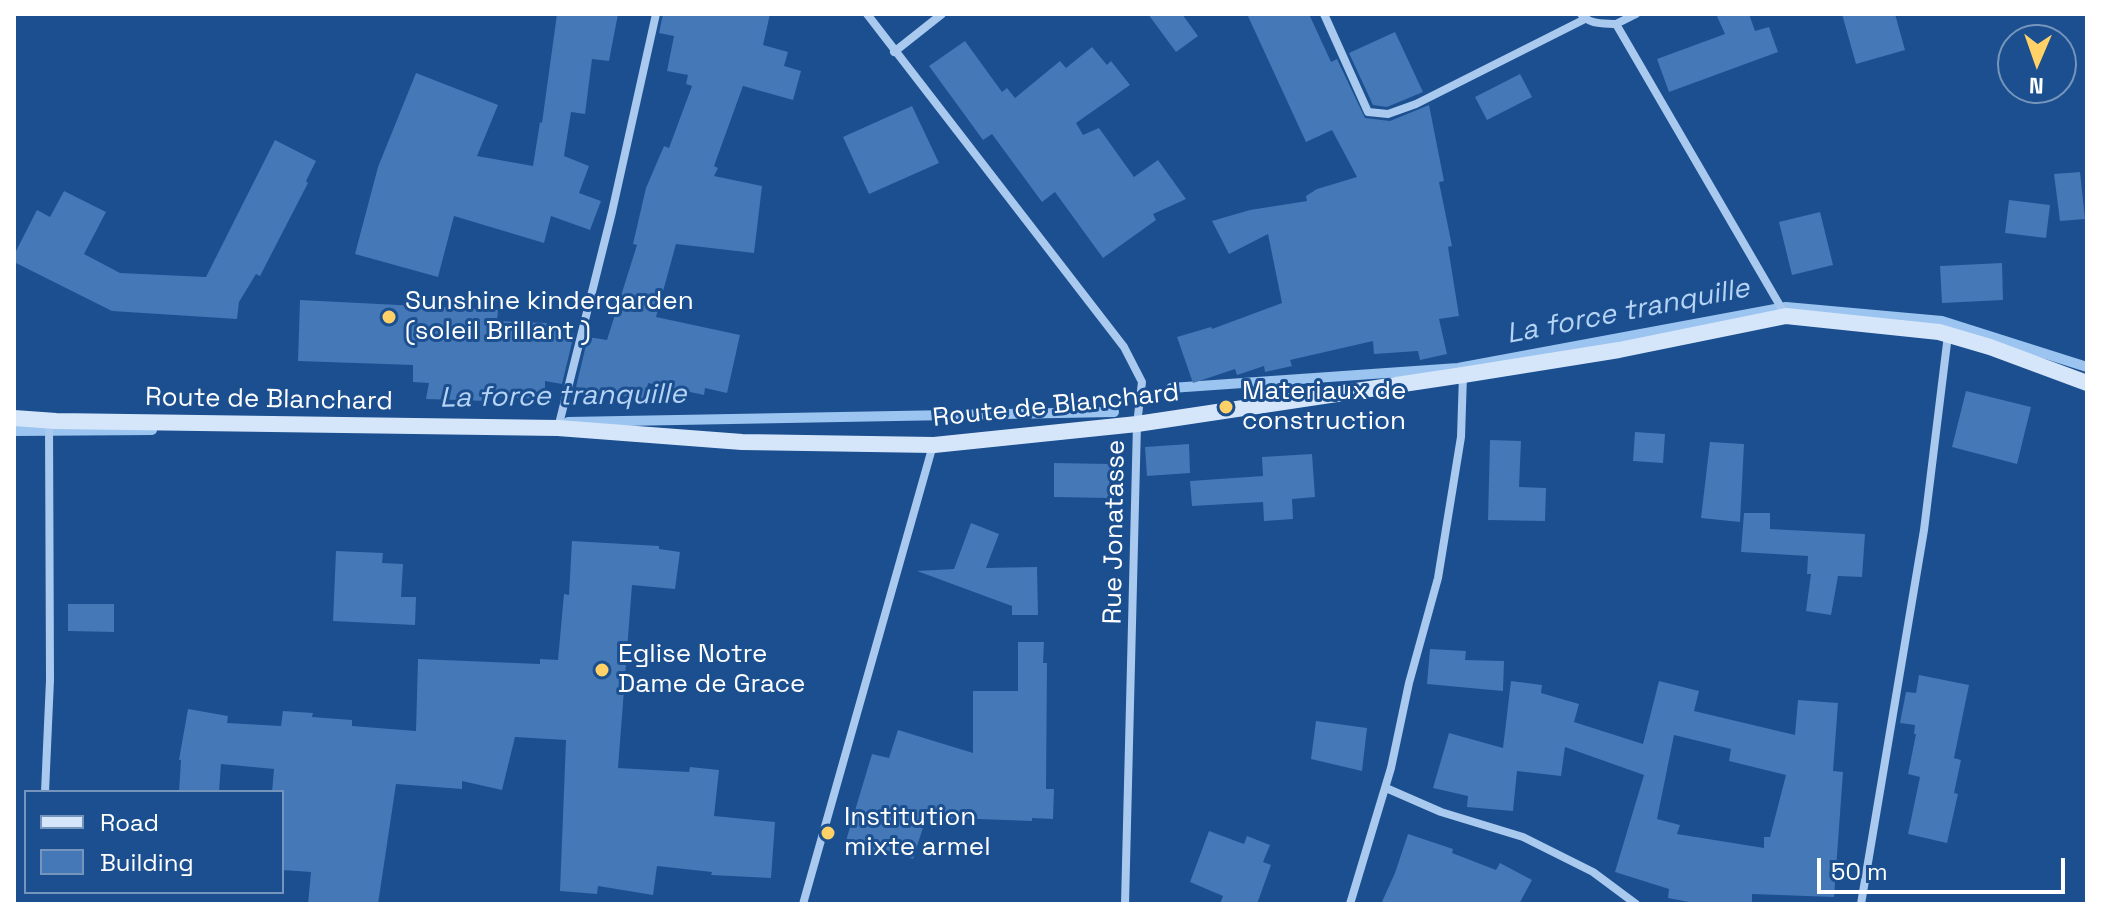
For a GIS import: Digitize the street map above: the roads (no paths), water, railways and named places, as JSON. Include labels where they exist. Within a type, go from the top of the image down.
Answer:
[{"type":"street","points":[[558,428],[612,212],[656,14]]},
{"type":"street","name":"Rue Jonatasse","points":[[867,14],[1124,347],[1142,382],[1137,424],[1125,904]]},
{"type":"street","points":[[894,52],[942,14]]},
{"type":"street","points":[[1324,14],[1368,112],[1388,114],[1416,104],[1583,17],[1594,23],[1616,24],[1636,14]]},
{"type":"street","points":[[1616,24],[1786,316]]},
{"type":"street","name":"Route de Blanchard","points":[[14,418],[558,428],[742,442],[934,445],[1137,424],[1463,375],[1619,350],[1786,316],[1948,334],[2087,383]]},
{"type":"street","points":[[1861,904],[1924,530],[1948,334]]},
{"type":"street","points":[[1350,904],[1386,788],[1409,683],[1438,578],[1461,437],[1463,375]]},
{"type":"street","points":[[45,790],[50,680],[49,420]]},
{"type":"street","points":[[803,904],[934,445]]},
{"type":"street","points":[[1386,788],[1441,812],[1523,837],[1581,864],[1636,904]]},
{"type":"waterway","name":"La force tranquille","points":[[1171,388],[1458,368],[1786,307],[1942,321],[2087,367]]},
{"type":"waterway","name":"La force tranquille","points":[[568,422],[1114,412]]},
{"type":"waterway","name":"La force tranquille","points":[[14,431],[152,430]]},
{"type":"place","name":"Sunshine kindergarden (soleil Brillant )","points":[[389,317]]},
{"type":"place","name":"Materiaux de construction","points":[[1226,407]]},
{"type":"place","name":"Eglise Notre Dame de Grace","points":[[602,670]]},
{"type":"place","name":"Institution mixte armel","points":[[828,833]]}]
